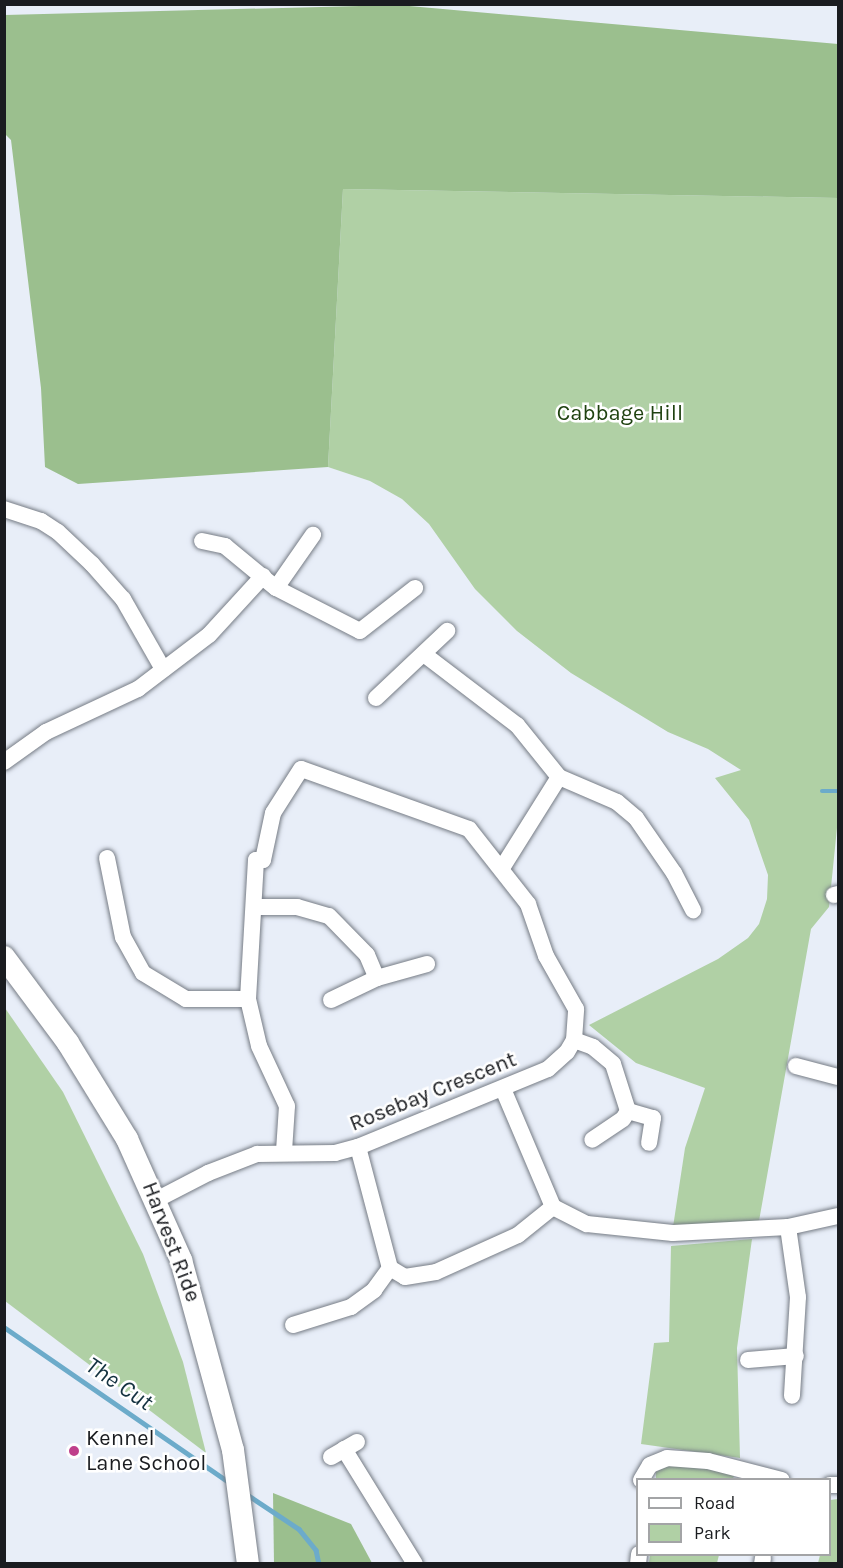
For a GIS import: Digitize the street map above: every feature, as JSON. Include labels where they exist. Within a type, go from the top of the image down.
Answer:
[{"type":"street","points":[[4,509],[58,532],[93,564],[123,599],[163,669]]},
{"type":"street","points":[[276,588],[314,535]]},
{"type":"street","points":[[202,540],[225,546],[276,588],[362,633],[415,588]]},
{"type":"street","points":[[4,762],[46,732],[138,690],[209,635],[263,576]]},
{"type":"street","points":[[376,698],[425,655],[447,631]]},
{"type":"street","points":[[425,655],[452,679],[517,724],[559,777],[617,802],[636,818],[674,873],[693,910]]},
{"type":"street","points":[[284,1151],[286,1106],[259,1046],[248,999],[256,860],[262,860],[273,813],[301,769],[469,829],[502,868],[528,904],[546,956],[576,1009],[574,1040],[593,1047],[613,1064],[628,1111],[623,1119],[592,1140]]},
{"type":"street","points":[[502,868],[559,777]]},
{"type":"street","points":[[107,858],[123,937],[143,973],[186,999],[248,999]]},
{"type":"street","points":[[255,906],[297,908],[329,916],[361,948],[377,978]]},
{"type":"street","name":"Harvest Ride","points":[[4,957],[89,1076],[136,1155],[156,1200],[190,1286],[239,1482],[248,1560]]},
{"type":"street","points":[[331,1000],[377,978],[427,964]]},
{"type":"street","name":"Rosebay Crescent","points":[[156,1200],[234,1162],[284,1151],[335,1152],[358,1147],[548,1069],[567,1052],[574,1040]]},
{"type":"street","points":[[795,1066],[838,1077]]},
{"type":"street","points":[[502,1089],[553,1207],[587,1224],[607,1228],[673,1233],[788,1227],[838,1216]]},
{"type":"street","points":[[628,1111],[653,1118],[650,1143]]},
{"type":"street","points":[[358,1147],[390,1268],[405,1277],[436,1272],[518,1235],[553,1207]]},
{"type":"street","points":[[788,1227],[798,1297],[792,1396]]},
{"type":"street","points":[[292,1325],[351,1307],[374,1290],[390,1268]]},
{"type":"street","points":[[748,1360],[796,1356]]},
{"type":"street","points":[[344,1449],[416,1563]]},
{"type":"street","points":[[642,1478],[650,1465],[668,1458],[708,1461],[778,1478]]},
{"type":"green space","points":[[398,5],[838,44],[838,198],[343,189],[328,467],[78,484],[45,467],[41,388],[11,140],[5,134],[5,15]]},
{"type":"green space","name":"Cabbage Hill","points":[[343,189],[838,198],[838,818],[829,907],[811,929],[759,1221],[673,1227],[685,1148],[705,1088],[636,1063],[589,1025],[718,959],[748,938],[759,924],[767,899],[768,875],[749,820],[715,778],[741,770],[708,749],[668,732],[571,673],[517,631],[475,589],[429,524],[402,499],[370,481],[328,467]]},
{"type":"green space","points":[[5,1008],[63,1092],[143,1254],[183,1362],[206,1453],[5,1301]]},
{"type":"green space","points":[[752,1239],[737,1348],[740,1458],[641,1444],[654,1343],[669,1342],[671,1246]]},
{"type":"green space","points":[[668,1465],[735,1472],[733,1478],[656,1478],[656,1472]]},
{"type":"green space","points":[[273,1493],[351,1524],[372,1563],[274,1563]]},
{"type":"green space","points":[[838,1499],[838,1563],[818,1563],[820,1556],[831,1556],[831,1500]]},
{"type":"green space","points":[[650,1556],[719,1556],[717,1563],[649,1563]]},
{"type":"waterway","points":[[822,791],[838,791]]},
{"type":"waterway","name":"The Cut","points":[[4,1327],[229,1482]]},
{"type":"waterway","name":"The Cut","points":[[245,1493],[299,1529],[316,1550],[319,1564]]},
{"type":"place","name":"Kennel Lane School","points":[[74,1451]]}]
